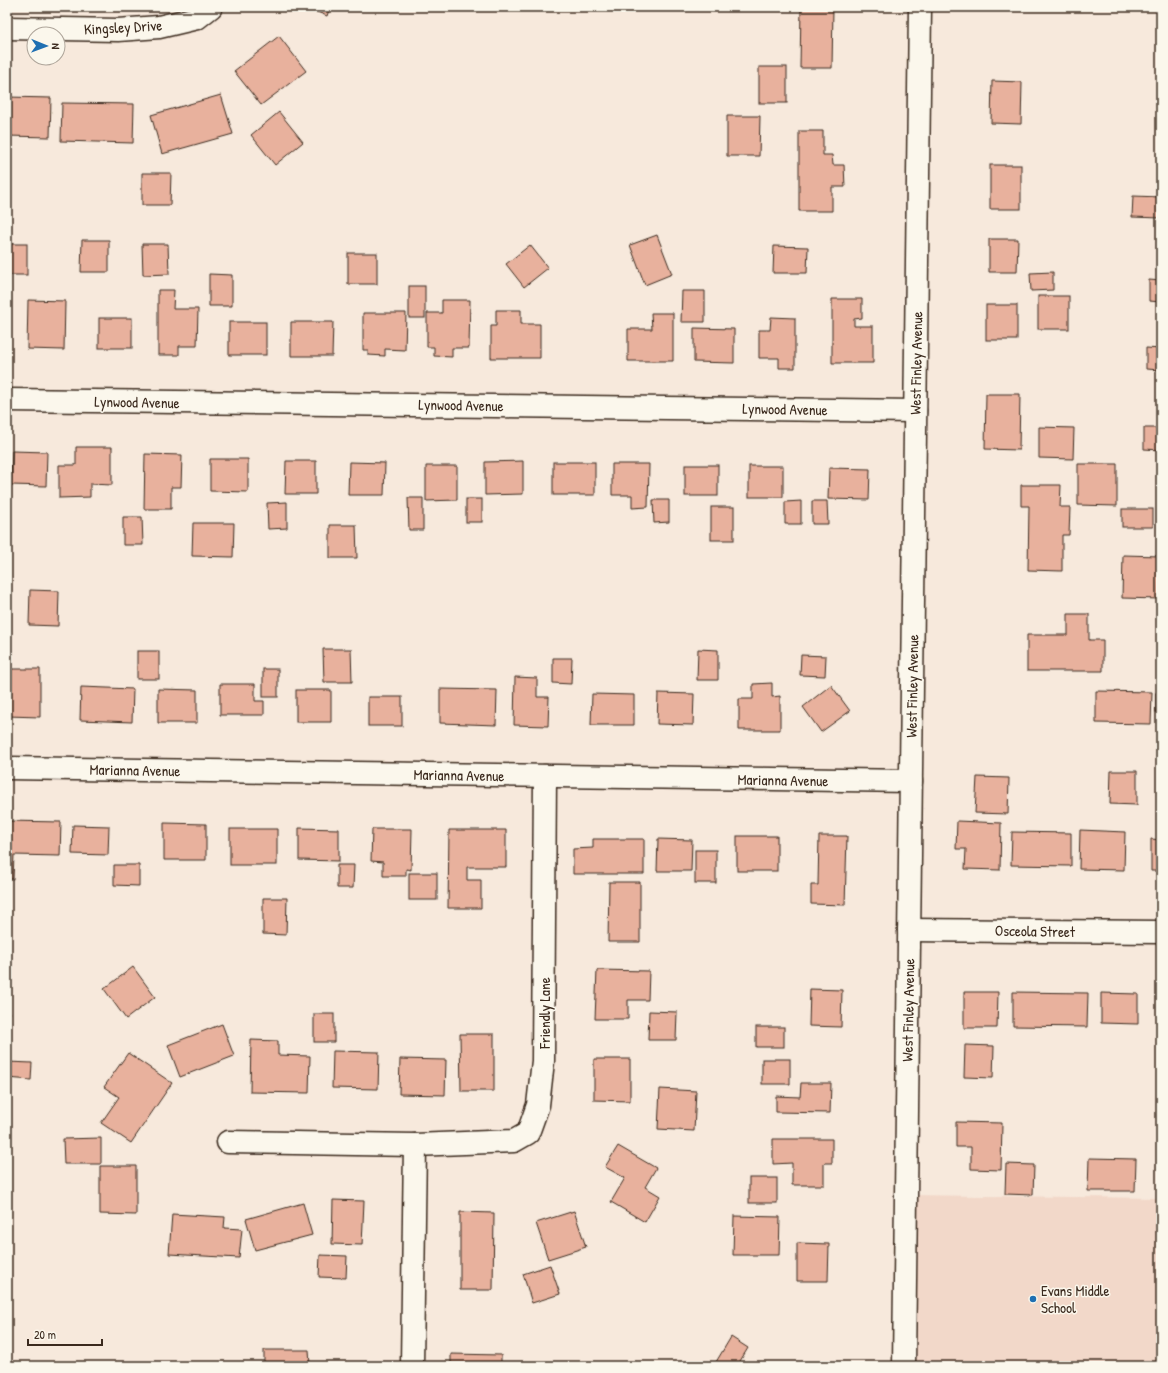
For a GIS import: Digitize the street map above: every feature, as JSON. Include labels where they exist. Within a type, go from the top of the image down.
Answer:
[{"type":"street","name":"Kingsley Drive","points":[[7,28],[118,30],[159,27],[197,18],[211,7]]},
{"type":"street","name":"West Finley Avenue","points":[[904,1366],[920,7]]},
{"type":"street","name":"Lynwood Avenue","points":[[7,400],[915,411]]},
{"type":"street","name":"Marianna Avenue","points":[[7,768],[911,781]]},
{"type":"street","name":"Friendly Lane","points":[[228,1142],[415,1144],[514,1141],[528,1133],[538,1106],[543,1061],[545,776]]},
{"type":"street","name":"Osceola Street","points":[[909,930],[1161,932]]},
{"type":"street","points":[[412,1366],[415,1144]]},
{"type":"shaded area","name":"Evans Middle School","points":[[906,1195],[1161,1198],[1161,1366],[904,1366]]},
{"type":"building","points":[[305,7],[330,7],[327,16]]},
{"type":"building","points":[[801,7],[833,7],[832,68],[800,68]]},
{"type":"building","points":[[279,36],[306,71],[261,105],[234,71]]},
{"type":"building","points":[[759,67],[787,67],[787,103],[759,103]]},
{"type":"building","points":[[992,81],[1022,82],[1021,124],[991,123]]},
{"type":"building","points":[[221,95],[233,134],[162,154],[151,115]]},
{"type":"building","points":[[7,97],[51,98],[50,137],[7,136]]},
{"type":"building","points":[[62,103],[134,104],[133,143],[61,141]]},
{"type":"building","points":[[279,112],[303,142],[275,165],[251,135]]},
{"type":"building","points":[[727,116],[760,116],[759,156],[727,156]]},
{"type":"building","points":[[799,131],[823,131],[823,155],[832,155],[833,165],[844,165],[845,187],[832,187],[832,211],[799,211]]},
{"type":"building","points":[[990,165],[1021,165],[1021,209],[990,209]]},
{"type":"building","points":[[142,173],[171,173],[170,205],[142,205]]},
{"type":"building","points":[[1133,196],[1161,197],[1161,218],[1132,217]]},
{"type":"building","points":[[657,235],[672,274],[645,285],[630,245]]},
{"type":"building","points":[[989,239],[1018,239],[1017,272],[989,272]]},
{"type":"building","points":[[82,240],[109,240],[109,272],[81,272]]},
{"type":"building","points":[[7,244],[27,244],[27,275],[7,275]]},
{"type":"building","points":[[142,244],[168,244],[169,274],[143,275]]},
{"type":"building","points":[[530,245],[548,268],[524,287],[506,264]]},
{"type":"building","points":[[774,246],[808,247],[807,273],[773,273]]},
{"type":"building","points":[[348,253],[377,253],[377,284],[348,284]]},
{"type":"building","points":[[1053,272],[1053,290],[1031,291],[1030,273]]},
{"type":"building","points":[[209,274],[232,275],[232,306],[209,306]]},
{"type":"building","points":[[1149,280],[1161,281],[1161,302],[1149,301]]},
{"type":"building","points":[[409,286],[425,286],[425,318],[409,318]]},
{"type":"building","points":[[158,290],[174,290],[173,309],[198,309],[197,346],[179,346],[179,355],[158,355]]},
{"type":"building","points":[[682,291],[705,291],[705,322],[681,322]]},
{"type":"building","points":[[1038,296],[1069,296],[1069,329],[1038,329]]},
{"type":"building","points":[[832,299],[862,299],[862,318],[854,319],[854,326],[873,326],[873,363],[832,363]]},
{"type":"building","points":[[28,300],[65,301],[64,350],[27,349]]},
{"type":"building","points":[[442,300],[470,300],[469,348],[452,348],[452,357],[434,356],[434,347],[427,347],[427,313],[442,313]]},
{"type":"building","points":[[986,305],[1017,305],[1017,340],[986,340]]},
{"type":"building","points":[[496,310],[521,310],[521,324],[540,324],[540,358],[491,358],[491,326],[496,326]]},
{"type":"building","points":[[363,313],[406,313],[405,350],[385,349],[385,356],[368,355],[368,350],[363,350]]},
{"type":"building","points":[[651,313],[673,313],[673,361],[628,361],[628,329],[652,329]]},
{"type":"building","points":[[771,317],[795,318],[795,368],[779,368],[779,358],[759,358],[759,330],[770,330]]},
{"type":"building","points":[[99,318],[132,318],[132,348],[99,348]]},
{"type":"building","points":[[229,322],[266,322],[266,355],[229,355]]},
{"type":"building","points":[[291,322],[333,322],[332,356],[291,356]]},
{"type":"building","points":[[694,328],[734,329],[734,363],[694,362]]},
{"type":"building","points":[[1146,348],[1161,349],[1161,370],[1146,369]]},
{"type":"building","points":[[986,394],[1020,394],[1019,450],[985,449]]},
{"type":"building","points":[[1039,427],[1074,428],[1073,459],[1039,458]]},
{"type":"building","points":[[1144,428],[1161,428],[1161,450],[1144,449]]},
{"type":"building","points":[[76,447],[112,447],[112,485],[90,484],[90,497],[59,498],[59,465],[76,465]]},
{"type":"building","points":[[12,451],[47,452],[46,486],[11,485]]},
{"type":"building","points":[[145,454],[182,455],[181,487],[171,487],[171,509],[144,509]]},
{"type":"building","points":[[210,459],[248,459],[248,492],[210,491]]},
{"type":"building","points":[[286,461],[316,461],[316,494],[285,494]]},
{"type":"building","points":[[523,461],[523,494],[485,495],[485,462]]},
{"type":"building","points":[[349,462],[385,463],[384,495],[348,495]]},
{"type":"building","points":[[553,462],[595,462],[595,495],[553,495]]},
{"type":"building","points":[[612,464],[649,464],[648,507],[632,508],[632,495],[612,495]]},
{"type":"building","points":[[1078,464],[1117,464],[1117,506],[1078,505]]},
{"type":"building","points":[[685,465],[718,465],[718,496],[685,496]]},
{"type":"building","points":[[426,466],[457,466],[457,500],[426,501]]},
{"type":"building","points":[[749,466],[783,466],[783,497],[749,497]]},
{"type":"building","points":[[829,468],[870,469],[869,500],[828,499]]},
{"type":"building","points":[[1021,485],[1061,485],[1060,507],[1070,507],[1069,535],[1062,535],[1062,571],[1028,570],[1029,506],[1021,506]]},
{"type":"building","points":[[408,498],[423,498],[423,530],[409,530]]},
{"type":"building","points":[[466,499],[482,499],[482,522],[466,522]]},
{"type":"building","points":[[653,500],[669,500],[669,522],[654,523]]},
{"type":"building","points":[[801,501],[801,524],[785,524],[785,502]]},
{"type":"building","points":[[812,501],[827,501],[828,524],[812,524]]},
{"type":"building","points":[[287,502],[287,528],[268,529],[267,503]]},
{"type":"building","points":[[711,507],[734,507],[734,540],[711,540]]},
{"type":"building","points":[[1122,509],[1153,509],[1153,527],[1122,527]]},
{"type":"building","points":[[123,517],[142,517],[143,545],[123,545]]},
{"type":"building","points":[[193,523],[234,523],[233,557],[192,556]]},
{"type":"building","points":[[330,525],[356,525],[357,558],[330,558]]},
{"type":"building","points":[[1123,555],[1160,556],[1159,599],[1122,598]]},
{"type":"building","points":[[30,590],[59,591],[58,626],[29,625]]},
{"type":"building","points":[[1068,614],[1089,614],[1089,640],[1103,640],[1103,671],[1027,671],[1027,635],[1068,635]]},
{"type":"building","points":[[323,649],[351,649],[352,682],[324,682]]},
{"type":"building","points":[[698,649],[718,650],[718,680],[697,680]]},
{"type":"building","points":[[137,651],[159,651],[159,679],[137,679]]},
{"type":"building","points":[[801,655],[826,656],[825,676],[800,675]]},
{"type":"building","points":[[553,658],[572,658],[571,684],[553,683]]},
{"type":"building","points":[[7,669],[40,669],[40,717],[7,716]]},
{"type":"building","points":[[263,669],[278,669],[278,697],[263,697]]},
{"type":"building","points":[[515,677],[537,678],[537,697],[549,697],[548,726],[514,725]]},
{"type":"building","points":[[772,683],[772,697],[780,696],[780,730],[739,730],[739,699],[753,699],[753,684]]},
{"type":"building","points":[[220,684],[255,684],[255,701],[264,701],[264,715],[220,715]]},
{"type":"building","points":[[831,685],[850,711],[821,732],[803,707]]},
{"type":"building","points":[[81,687],[133,689],[132,722],[80,720]]},
{"type":"building","points":[[158,689],[197,690],[197,723],[158,723]]},
{"type":"building","points":[[440,689],[497,690],[496,725],[440,723]]},
{"type":"building","points":[[296,690],[331,690],[331,722],[296,722]]},
{"type":"building","points":[[1096,691],[1152,692],[1151,724],[1096,723]]},
{"type":"building","points":[[658,693],[694,694],[693,725],[657,724]]},
{"type":"building","points":[[1156,693],[1161,693],[1161,712],[1156,712]]},
{"type":"building","points":[[592,694],[634,695],[634,725],[591,725]]},
{"type":"building","points":[[368,697],[402,697],[402,726],[368,726]]},
{"type":"building","points":[[1111,771],[1137,771],[1137,805],[1110,804]]},
{"type":"building","points":[[977,777],[1009,778],[1008,814],[975,813]]},
{"type":"building","points":[[7,821],[61,822],[60,856],[14,855],[13,879],[7,879]]},
{"type":"building","points":[[957,821],[1001,823],[1000,870],[965,869],[966,849],[956,849]]},
{"type":"building","points":[[164,823],[206,824],[206,860],[164,860]]},
{"type":"building","points":[[73,825],[109,826],[108,855],[72,854]]},
{"type":"building","points":[[299,828],[339,829],[339,861],[299,860]]},
{"type":"building","points":[[230,829],[277,829],[277,865],[230,865]]},
{"type":"building","points":[[372,829],[412,829],[411,870],[406,869],[406,876],[383,876],[383,862],[371,861]]},
{"type":"building","points":[[449,830],[506,830],[506,867],[467,867],[467,880],[481,880],[481,908],[448,908]]},
{"type":"building","points":[[1080,830],[1125,832],[1124,870],[1079,869]]},
{"type":"building","points":[[1012,832],[1071,833],[1071,866],[1011,865]]},
{"type":"building","points":[[737,836],[777,836],[777,871],[737,871]]},
{"type":"building","points":[[819,836],[847,836],[845,905],[811,904],[811,885],[818,885]]},
{"type":"building","points":[[593,839],[644,839],[644,874],[573,874],[573,849],[593,848]]},
{"type":"building","points":[[658,839],[692,840],[691,871],[657,871]]},
{"type":"building","points":[[1151,839],[1161,840],[1161,871],[1151,871]]},
{"type":"building","points":[[695,850],[716,850],[716,883],[695,883]]},
{"type":"building","points":[[114,865],[139,865],[139,886],[114,885]]},
{"type":"building","points":[[337,865],[354,865],[353,888],[337,888]]},
{"type":"building","points":[[409,873],[437,873],[437,900],[409,900]]},
{"type":"building","points":[[609,882],[640,882],[640,942],[608,942]]},
{"type":"building","points":[[263,898],[287,898],[286,935],[263,934]]},
{"type":"building","points":[[7,958],[10,958],[9,1014],[7,1014]]},
{"type":"building","points":[[133,967],[155,997],[126,1019],[104,989]]},
{"type":"building","points":[[597,970],[649,971],[648,1000],[628,1000],[628,1019],[595,1019]]},
{"type":"building","points":[[810,989],[842,990],[841,1027],[809,1026]]},
{"type":"building","points":[[964,992],[998,992],[997,1028],[964,1028]]},
{"type":"building","points":[[1013,992],[1088,993],[1087,1027],[1013,1026]]},
{"type":"building","points":[[1101,993],[1138,994],[1138,1024],[1101,1023]]},
{"type":"building","points":[[649,1011],[677,1012],[676,1040],[648,1040]]},
{"type":"building","points":[[314,1014],[334,1014],[334,1042],[314,1042]]},
{"type":"building","points":[[222,1024],[234,1056],[180,1077],[168,1045]]},
{"type":"building","points":[[756,1027],[784,1027],[784,1047],[756,1047]]},
{"type":"building","points":[[460,1034],[494,1034],[494,1091],[461,1091]]},
{"type":"building","points":[[251,1040],[278,1041],[278,1055],[310,1056],[309,1093],[250,1092]]},
{"type":"building","points":[[965,1045],[994,1046],[993,1078],[964,1077]]},
{"type":"building","points":[[333,1051],[379,1052],[378,1089],[332,1088]]},
{"type":"building","points":[[128,1053],[172,1083],[131,1143],[101,1123],[119,1097],[104,1087]]},
{"type":"building","points":[[400,1059],[446,1060],[445,1095],[399,1094]]},
{"type":"building","points":[[594,1059],[630,1059],[630,1101],[594,1100]]},
{"type":"building","points":[[762,1059],[790,1059],[790,1084],[762,1084]]},
{"type":"building","points":[[1161,1060],[1161,1101],[1160,1101]]},
{"type":"building","points":[[7,1062],[32,1063],[31,1080],[7,1078]]},
{"type":"building","points":[[801,1083],[831,1083],[830,1113],[776,1112],[776,1096],[800,1097]]},
{"type":"building","points":[[660,1089],[696,1091],[694,1131],[658,1129]]},
{"type":"building","points":[[1161,1104],[1161,1118],[1160,1118]]},
{"type":"building","points":[[956,1122],[1002,1123],[1001,1170],[971,1169],[971,1147],[956,1147]]},
{"type":"building","points":[[101,1138],[101,1164],[64,1164],[63,1139]]},
{"type":"building","points":[[773,1139],[832,1139],[832,1163],[824,1163],[824,1185],[792,1185],[792,1163],[773,1164]]},
{"type":"building","points":[[618,1146],[656,1168],[645,1187],[660,1196],[645,1222],[611,1202],[625,1178],[605,1167]]},
{"type":"building","points":[[1089,1158],[1136,1159],[1135,1191],[1088,1191]]},
{"type":"building","points":[[1006,1164],[1034,1165],[1033,1195],[1005,1194]]},
{"type":"building","points":[[100,1166],[136,1166],[136,1215],[100,1214]]},
{"type":"building","points":[[749,1178],[777,1178],[777,1203],[749,1203]]},
{"type":"building","points":[[333,1200],[364,1201],[362,1245],[332,1244]]},
{"type":"building","points":[[303,1203],[312,1235],[255,1250],[246,1219]]},
{"type":"building","points":[[574,1211],[586,1247],[548,1259],[536,1223]]},
{"type":"building","points":[[460,1212],[494,1213],[493,1290],[460,1290]]},
{"type":"building","points":[[172,1214],[225,1217],[224,1228],[242,1229],[239,1258],[169,1254]]},
{"type":"building","points":[[734,1216],[780,1217],[779,1255],[733,1255]]},
{"type":"building","points":[[7,1229],[9,1229],[8,1261],[7,1261]]},
{"type":"building","points":[[797,1243],[829,1244],[828,1281],[797,1281]]},
{"type":"building","points":[[320,1255],[347,1256],[346,1278],[319,1277]]},
{"type":"building","points":[[550,1265],[560,1294],[532,1303],[523,1274]]},
{"type":"building","points":[[731,1337],[748,1348],[737,1366],[723,1366],[716,1362]]},
{"type":"building","points":[[264,1350],[309,1350],[310,1366],[264,1366]]},
{"type":"building","points":[[451,1354],[501,1355],[501,1366],[451,1366]]},
{"type":"place","name":"Evans Middle School","points":[[1033,1299]]}]
